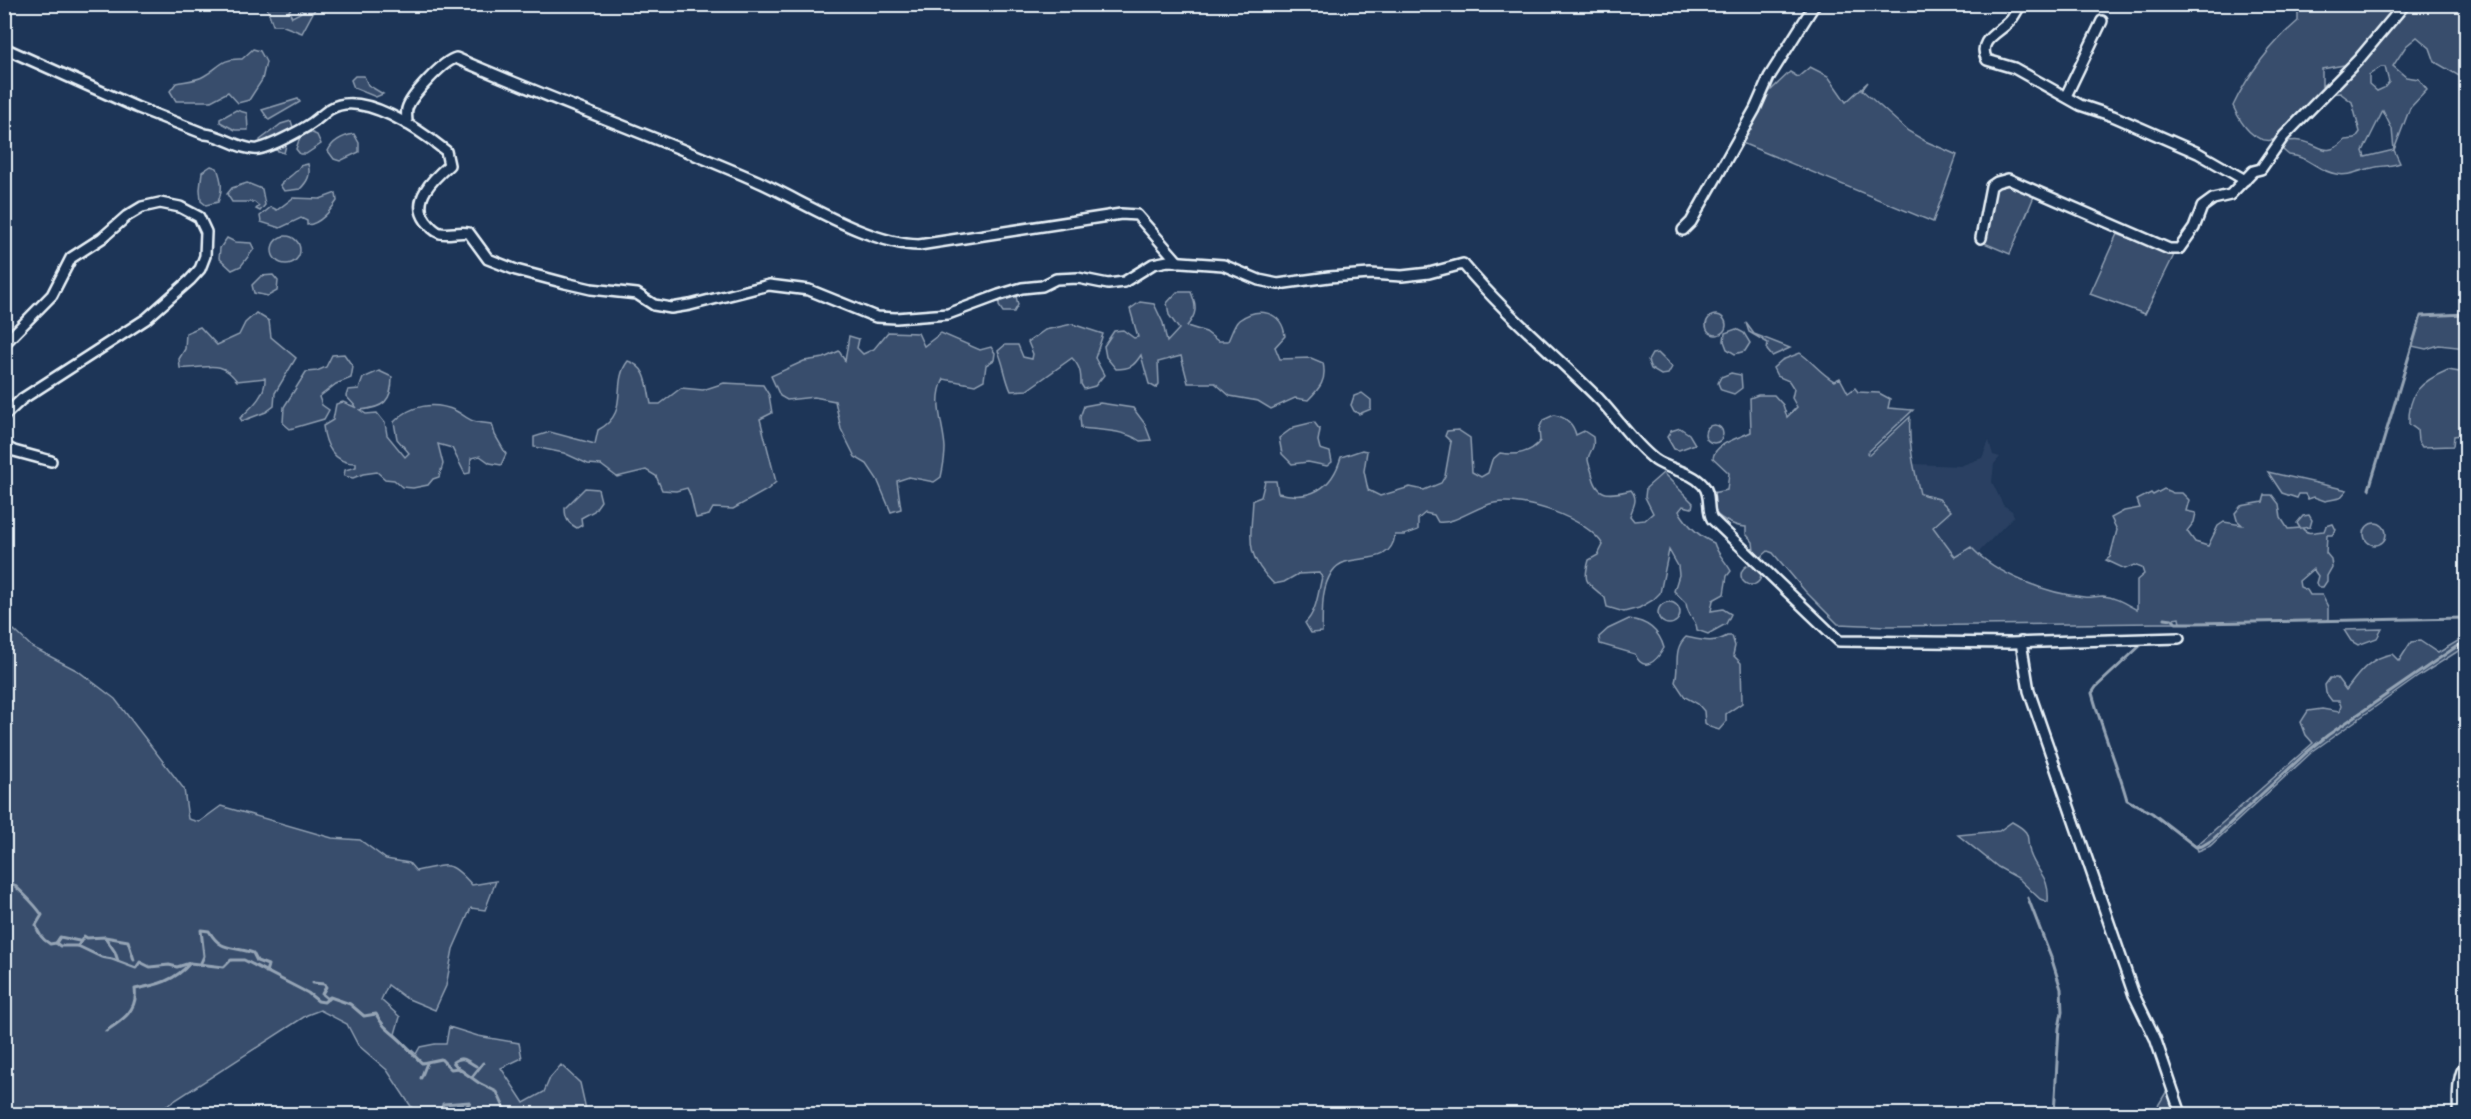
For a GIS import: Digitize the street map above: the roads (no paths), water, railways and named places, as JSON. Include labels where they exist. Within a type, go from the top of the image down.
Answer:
[{"type":"street","points":[[1683,230],[1691,222],[1755,109],[1774,69],[1815,4]]},
{"type":"street","points":[[2021,4],[2009,22],[1988,39],[1984,47],[1987,60],[2014,68],[2080,105],[2113,116],[2198,153],[2245,180]]},
{"type":"street","points":[[1981,238],[1991,186],[2008,179],[2169,249],[2179,249],[2184,245],[2202,207],[2213,199],[2230,195],[2253,171],[2261,169],[2284,136],[2360,59],[2405,4]]},
{"type":"street","points":[[2066,96],[2102,21]]},
{"type":"street","points":[[4,48],[146,112],[205,134],[217,134],[257,149],[291,135],[312,123],[331,108],[347,103],[364,105],[406,124],[446,151],[449,165],[435,176],[425,190],[421,203],[423,217],[434,230],[443,234],[460,231],[469,233],[488,260],[516,270],[591,289],[625,291],[637,294],[654,305],[671,308],[769,285],[809,290],[876,317],[896,318],[948,314],[1023,288],[1042,286],[1056,279],[1078,278],[1108,284],[1124,282],[1153,264],[1168,261],[1223,265],[1259,280],[1278,284],[1370,274],[1402,276],[1430,273],[1462,264],[1482,288],[1599,400],[1656,460],[1693,477],[1703,485],[1710,501],[1708,513],[1712,519],[1839,641],[2021,642],[2179,638]]},
{"type":"street","points":[[406,124],[408,107],[437,69],[448,60],[456,58],[756,180],[865,232],[901,245],[919,245],[1121,214],[1137,214],[1178,262]]},
{"type":"street","points":[[4,344],[52,295],[71,258],[117,227],[127,216],[142,207],[160,204],[180,207],[199,217],[206,232],[205,256],[200,269],[190,280],[146,319],[22,399],[4,416]]},
{"type":"street","points":[[4,446],[51,461]]},
{"type":"street","points":[[2021,642],[2029,691],[2132,990],[2155,1038],[2181,1114]]},
{"type":"street","points":[[2457,1114],[2460,1076],[2466,1065]]},
{"type":"waterway","points":[[2369,489],[2421,316],[2466,314]]},
{"type":"waterway","points":[[2165,618],[2172,619],[2176,623],[2466,618]]},
{"type":"waterway","points":[[2141,645],[2092,693],[2127,800],[2152,813],[2196,847],[2212,840],[2328,735],[2466,640]]},
{"type":"waterway","points":[[4,877],[24,894],[42,915],[36,925],[41,936],[50,944],[78,946],[101,957],[136,968],[140,962],[150,967],[169,965],[177,967],[190,963],[224,967],[231,960],[244,960],[308,993],[318,1001],[324,1002],[330,997],[350,1004],[364,1016],[376,1014],[385,1027],[422,1063],[441,1059],[451,1069],[458,1068],[497,1092],[507,1114]]},
{"type":"waterway","points":[[2028,898],[2061,989],[2062,1012],[2054,1114]]},
{"type":"waterway","points":[[200,965],[204,956],[201,930],[209,931],[223,946],[253,953],[257,961],[268,965],[266,972]]},
{"type":"waterway","points":[[78,946],[84,936],[87,938],[105,937],[118,961]]},
{"type":"waterway","points":[[56,943],[60,937],[79,941]]},
{"type":"waterway","points":[[105,937],[128,941],[134,960]]},
{"type":"waterway","points":[[106,1031],[132,1009],[135,989],[165,981],[178,974],[190,963]]},
{"type":"waterway","points":[[313,983],[324,984],[326,987],[322,994],[328,999]]},
{"type":"waterway","points":[[458,1068],[453,1062],[460,1059],[476,1066]]},
{"type":"waterway","points":[[421,1078],[427,1063]]},
{"type":"waterway","points":[[472,1077],[483,1063]]},
{"type":"waterway","points":[[442,1109],[443,1104],[470,1102],[461,1114]]}]
